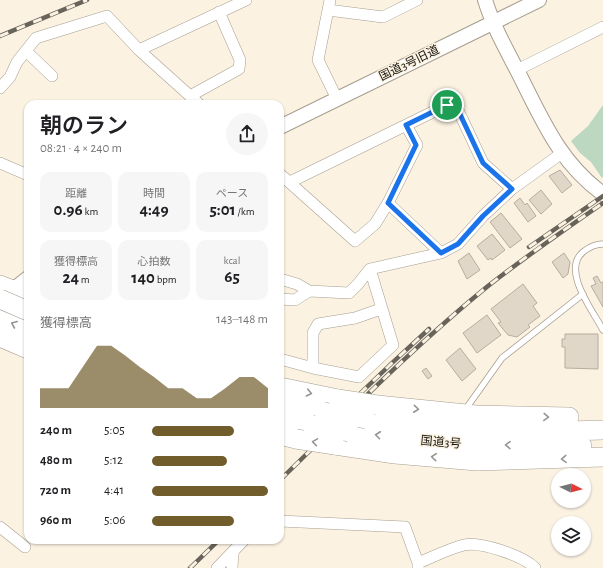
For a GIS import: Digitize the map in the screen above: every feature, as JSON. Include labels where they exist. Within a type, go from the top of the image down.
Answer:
[{"type":"highway","points":[[10,292],[24,307]]},
{"type":"highway","points":[[0,318],[24,328]]},
{"type":"highway","points":[[0,337],[24,347]]},
{"type":"highway","points":[[284,388],[338,399],[372,412],[603,418]]},
{"type":"highway","name":"国道3号","points":[[284,405],[349,432],[429,441],[485,445],[603,446]]},
{"type":"highway","name":"国道3号","points":[[284,418],[318,419],[372,412],[429,426],[487,430],[603,430]]},
{"type":"highway","points":[[288,437],[395,454],[477,461],[603,457]]},
{"type":"street","points":[[337,99],[318,60],[329,5],[383,17],[417,0]]},
{"type":"street","points":[[485,0],[492,23],[555,143],[577,172],[603,194]]},
{"type":"street","name":"国道3号旧道","points":[[284,125],[539,0]]},
{"type":"street","points":[[139,50],[242,1]]},
{"type":"street","points":[[190,96],[239,69],[240,60],[219,12]]},
{"type":"street","points":[[0,88],[10,77],[17,62],[36,38],[107,16],[139,50],[194,100]]},
{"type":"street","points":[[517,70],[603,27]]},
{"type":"street","points":[[26,51],[52,76]]},
{"type":"street","points":[[290,182],[447,105],[453,106],[458,110],[483,163],[512,189]]},
{"type":"street","points":[[284,177],[355,241],[376,224],[388,203],[416,145],[406,125]]},
{"type":"street","points":[[284,280],[297,284],[309,291],[349,293],[370,269],[441,253],[458,244],[483,216],[512,189],[562,153]]},
{"type":"street","points":[[0,163],[24,172]]},
{"type":"street","points":[[388,203],[441,253]]},
{"type":"street","points":[[284,360],[313,368],[359,377],[393,345],[381,310],[370,269]]},
{"type":"street","points":[[10,292],[24,281]]},
{"type":"street","points":[[284,299],[295,300],[309,291]]},
{"type":"street","points":[[313,368],[313,333],[318,324],[355,318],[381,310]]},
{"type":"street","points":[[284,521],[405,527],[418,566],[465,545],[485,546],[517,556],[535,568]]},
{"type":"street","points":[[0,527],[25,547]]},
{"type":"street","points":[[217,568],[240,544]]},
{"type":"street","points":[[232,568],[233,552]]},
{"type":"lane","points":[[603,244],[591,246],[582,253],[577,260],[576,277],[583,294],[603,330]]},
{"type":"lane","points":[[462,414],[502,358],[583,294]]},
{"type":"green space","points":[[603,105],[602,178],[591,162],[580,153],[571,141],[588,126]]},
{"type":"building","points":[[560,170],[572,185],[562,193],[549,176]]},
{"type":"building","points":[[541,190],[552,204],[541,214],[529,200]]},
{"type":"building","points":[[520,198],[525,205],[527,203],[536,216],[528,222],[514,203]]},
{"type":"building","points":[[501,213],[522,239],[510,248],[490,222]]},
{"type":"building","points":[[492,234],[505,250],[492,260],[491,258],[488,260],[477,246]]},
{"type":"building","points":[[469,253],[480,270],[467,279],[458,261]]},
{"type":"building","points":[[564,253],[570,262],[568,274],[563,278],[552,262]]},
{"type":"building","points":[[597,276],[601,283],[603,282],[603,307],[591,286],[596,284],[593,278]]},
{"type":"building","points":[[523,284],[537,303],[533,306],[540,316],[528,325],[530,327],[517,337],[508,335],[498,323],[501,322],[491,309]]},
{"type":"building","points":[[487,315],[501,335],[477,353],[463,333]]},
{"type":"building","points":[[565,334],[598,334],[598,369],[565,368],[565,347],[562,347],[562,339],[565,339]]},
{"type":"building","points":[[460,348],[476,369],[462,381],[446,360]]},
{"type":"building","points":[[426,368],[432,376],[428,379],[422,371]]},
{"type":"railway","points":[[0,36],[87,0]]},
{"type":"railway","points":[[529,247],[603,196]]},
{"type":"railway","points":[[284,476],[434,332],[488,286],[559,233],[603,203]]},
{"type":"railway","points":[[321,431],[429,329]]},
{"type":"railway","points":[[190,568],[215,544]]},
{"type":"route","points":[[447,105],[453,106],[458,110],[483,163],[512,189],[483,216],[458,244],[441,253],[388,203],[416,145],[406,125],[447,105]]}]
